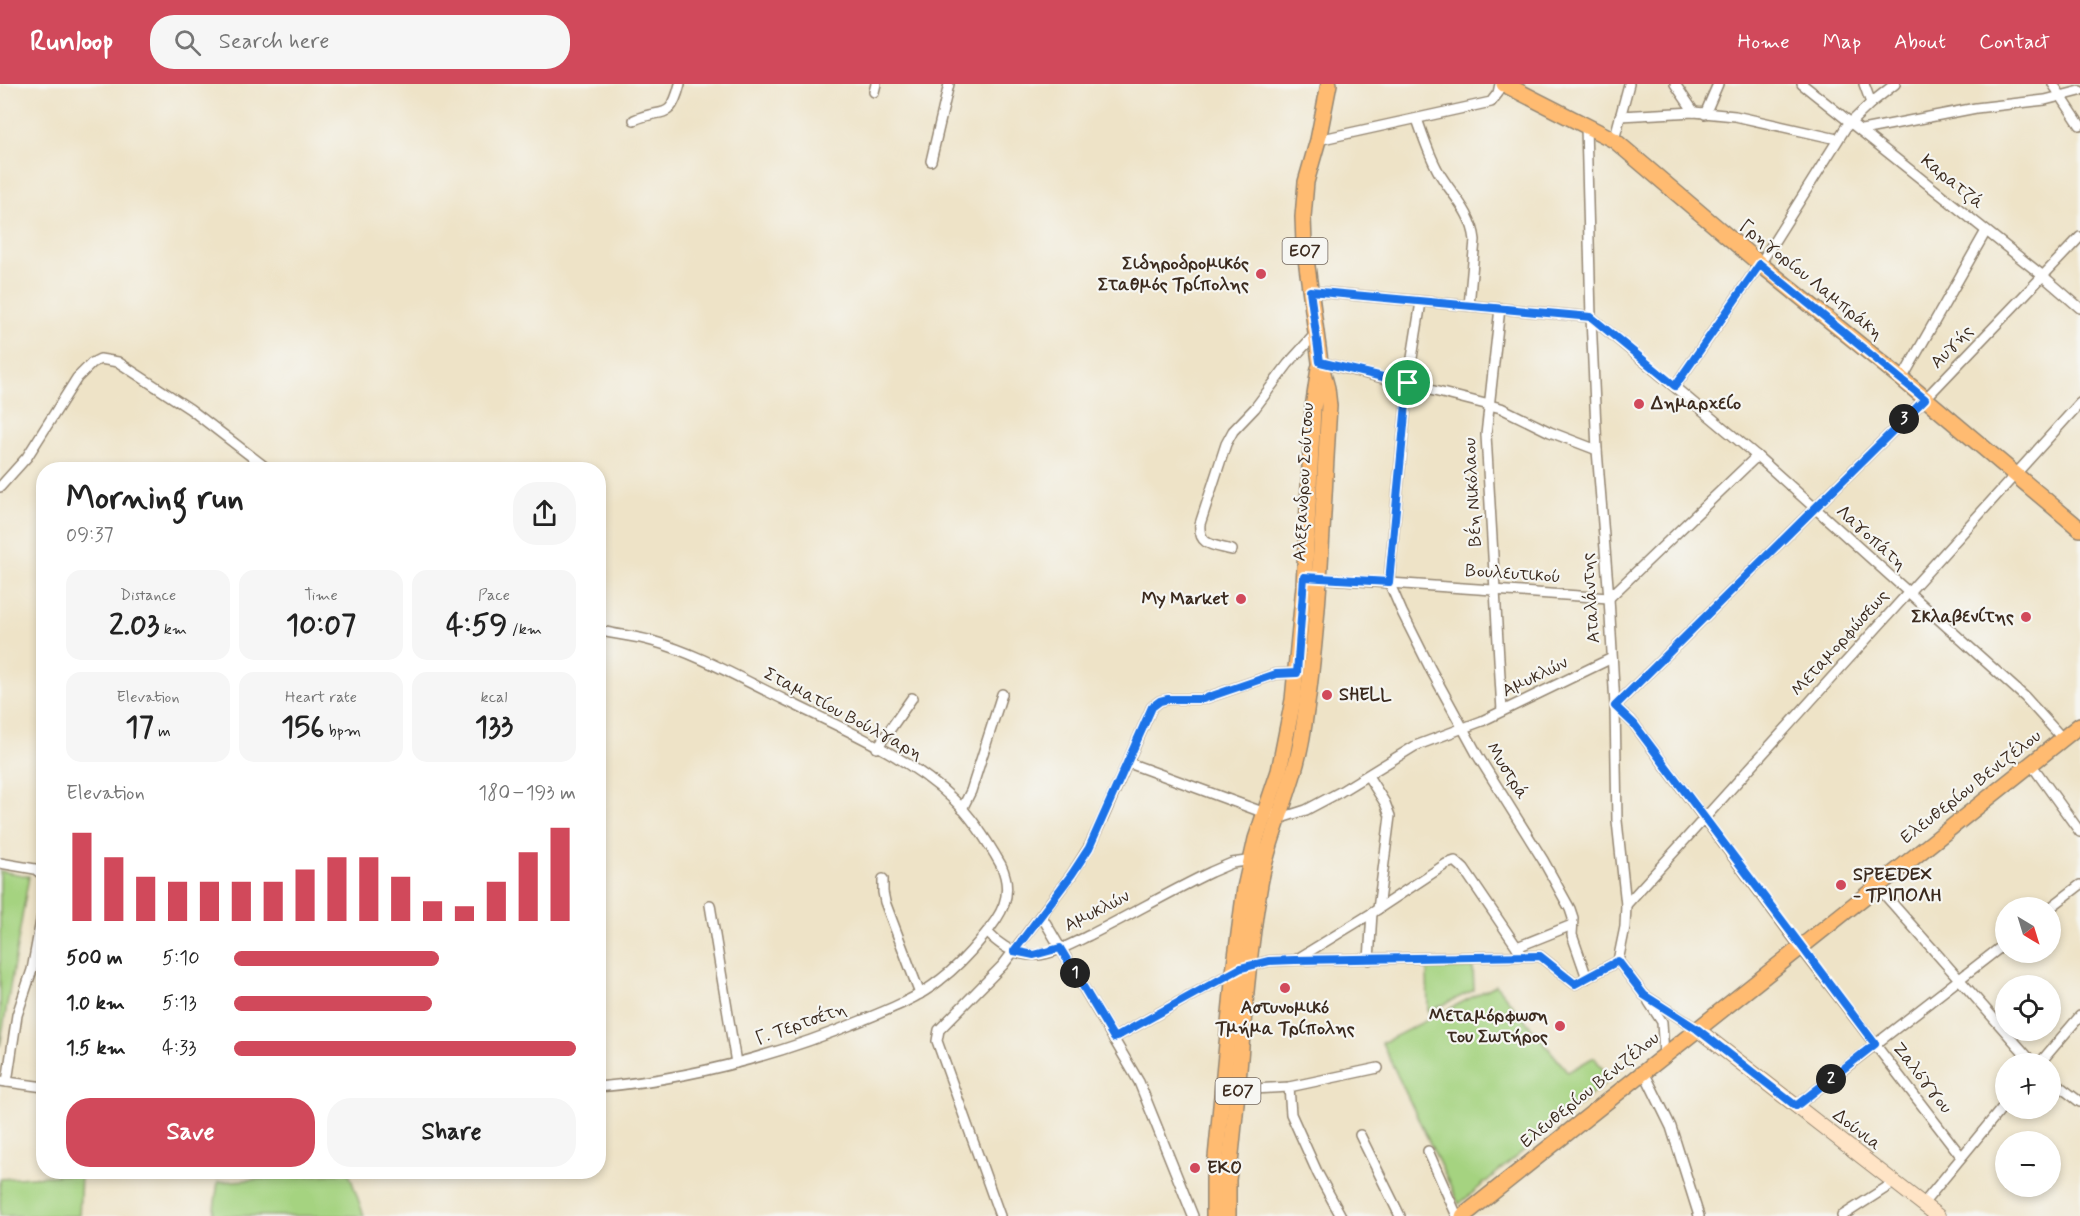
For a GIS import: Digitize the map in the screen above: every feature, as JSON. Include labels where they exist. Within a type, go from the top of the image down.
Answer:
[{"type":"main road","name":"Αλεξανδρου Σούτσου","points":[[1272,815],[1293,777],[1302,739],[1308,690],[1313,418],[1320,362],[1304,244],[1303,199],[1329,84]]},
{"type":"main road","name":"Αλεξανδρου Σούτσου","points":[[1318,140],[1340,84]]},
{"type":"main road","name":"Γρηγορίου Λαμπράκη","points":[[1502,84],[1614,140],[2080,529]]},
{"type":"main road","name":"Αλεξανδρου Σούτσου","points":[[1214,1216],[1214,1178],[1234,972],[1258,861],[1272,815],[1279,771],[1288,736],[1311,578]]},
{"type":"main road","name":"Ελευθερίου Βενιζέλου","points":[[1463,1216],[2080,725]]},
{"type":"main road","name":"Αλεξανδρου Σούτσου","points":[[1228,1216],[1228,1180],[1249,965],[1259,889],[1258,861]]},
{"type":"street","points":[[634,120],[668,111],[674,104],[680,84]]},
{"type":"street","points":[[931,161],[949,84]]},
{"type":"street","points":[[1318,140],[1491,102],[1502,84]]},
{"type":"street","points":[[1614,140],[1629,84]]},
{"type":"street","points":[[1675,84],[1694,112]]},
{"type":"street","points":[[1705,114],[1718,84]]},
{"type":"street","name":"Καρατζά","points":[[1802,84],[1862,130],[2080,308]]},
{"type":"street","points":[[1864,84],[1871,103]]},
{"type":"street","points":[[1675,386],[1760,264],[1850,121],[1895,84]]},
{"type":"street","points":[[2053,84],[2080,125]]},
{"type":"street","points":[[1862,130],[1976,108],[2060,97],[2080,91]]},
{"type":"street","points":[[1620,116],[1694,112],[1735,116],[1837,139]]},
{"type":"street","points":[[1417,119],[1438,171],[1464,208],[1474,229],[1475,240],[1468,306]]},
{"type":"street","name":"Αταλάντης","points":[[1586,126],[1597,450],[1615,706],[1617,821],[1626,905],[1625,927],[1618,961]]},
{"type":"street","points":[[1902,379],[1986,231]]},
{"type":"street","name":"Αυγής","points":[[1615,706],[1925,399],[2080,237]]},
{"type":"street","points":[[1310,291],[1591,317]]},
{"type":"street","points":[[1389,582],[1408,383],[1421,302]]},
{"type":"street","name":"Βέη Νικόλαου","points":[[1500,308],[1486,435],[1502,711]]},
{"type":"street","name":"Λαγοπάτη","points":[[1591,317],[1757,456],[2025,697],[2063,739]]},
{"type":"street","points":[[1232,550],[1203,541],[1199,534],[1200,524],[1226,444],[1236,426],[1256,408],[1288,364],[1316,333]]},
{"type":"street","points":[[0,487],[27,457],[77,378],[92,363],[100,359],[118,362],[190,409],[259,462]]},
{"type":"street","points":[[1320,362],[1489,405],[1513,413],[1562,437],[1597,450]]},
{"type":"street","name":"Μεταμορφώσεως","points":[[1626,905],[2080,403]]},
{"type":"street","points":[[1609,598],[1757,456]]},
{"type":"street","name":"Βουλευτικού","points":[[1311,578],[1609,598]]},
{"type":"street","name":"Μυστρά","points":[[1389,582],[1401,612],[1490,777],[1558,886],[1572,914],[1572,935],[1587,978]]},
{"type":"street","name":"Σταματίου Βούλγαρη","points":[[606,632],[651,640],[705,660],[878,747],[934,784],[962,809],[992,850],[1007,881],[1005,906],[987,932]]},
{"type":"street","name":"Αμυκλών","points":[[1272,815],[1291,816],[1306,810],[1368,776],[1415,746],[1502,711],[1612,658]]},
{"type":"street","points":[[1000,1216],[937,1041],[937,1035],[948,1019],[986,983],[1014,951],[1089,848],[1152,707],[1168,699],[1203,699],[1276,674],[1297,673]]},
{"type":"street","points":[[962,809],[971,791],[1002,694]]},
{"type":"street","points":[[878,747],[912,698]]},
{"type":"street","name":"Ζαλόγγου","points":[[1615,706],[1634,724],[1800,947],[1961,1156]]},
{"type":"street","points":[[1129,762],[1272,815]]},
{"type":"street","points":[[2031,764],[2080,832]]},
{"type":"street","points":[[1368,776],[1385,803],[1390,816],[1369,960]]},
{"type":"street","name":"Αμυκλών","points":[[1014,951],[1034,955],[1060,948],[1102,929],[1204,875],[1232,863],[1258,861]]},
{"type":"street","points":[[1295,960],[1446,864],[1455,861],[1464,869],[1523,956]]},
{"type":"street","points":[[0,863],[36,870]]},
{"type":"street","points":[[884,879],[882,892],[885,902],[920,994]]},
{"type":"street","points":[[2061,900],[2080,885]]},
{"type":"street","points":[[1877,886],[2026,1053]]},
{"type":"street","points":[[710,905],[736,1063]]},
{"type":"street","points":[[1041,915],[1114,1038],[1147,1099],[1193,1216]]},
{"type":"street","points":[[1517,947],[1572,925]]},
{"type":"street","points":[[987,932],[1002,946],[1014,951]]},
{"type":"street","name":"Γ. Τερτσέτη","points":[[606,1086],[662,1079],[736,1063],[817,1040],[889,1010],[920,994],[958,965],[987,932]]},
{"type":"street","points":[[36,948],[32,970],[17,1015],[4,1081],[36,1086]]},
{"type":"street","points":[[1796,1106],[1995,952]]},
{"type":"street","points":[[1114,1038],[1234,972],[1249,965],[1269,961],[1540,956],[1575,984],[1618,961],[1662,1022],[1664,1056]]},
{"type":"street","points":[[1644,995],[1697,1029]]},
{"type":"street","points":[[2046,1053],[2080,1016]]},
{"type":"street","name":"Δούνια","points":[[1697,1029],[1938,1216]]},
{"type":"street","points":[[1238,1090],[1289,1087],[1378,1068]]},
{"type":"street","points":[[1644,1072],[1671,1127],[1699,1216]]},
{"type":"street","points":[[1289,1087],[1291,1114],[1318,1174],[1341,1216]]},
{"type":"street","points":[[2061,1087],[2080,1102]]},
{"type":"street","points":[[1923,1204],[1995,1116]]},
{"type":"street","points":[[1360,1135],[1400,1216]]},
{"type":"street","points":[[1428,1150],[1457,1216]]},
{"type":"street","points":[[1842,1216],[1895,1182]]},
{"type":"green space","points":[[0,871],[29,876],[0,1046]]},
{"type":"green space","points":[[1473,968],[1474,990],[1428,1012],[1427,969]]},
{"type":"green space","points":[[1496,985],[1568,1072],[1594,1057],[1610,1079],[1459,1204],[1382,1043]]},
{"type":"green space","points":[[36,1177],[36,1179],[81,1179],[79,1216],[0,1216],[0,1179]]},
{"type":"green space","points":[[262,1179],[351,1179],[364,1216],[213,1216],[218,1182]]},
{"type":"place","name":"Σιδηροδρομικός Σταθμός Τρίπολης","points":[[1261,274]]},
{"type":"place","name":"Δημαρχείο","points":[[1639,404]]},
{"type":"place","name":"My Market","points":[[1241,599]]},
{"type":"place","name":"Σκλαβενίτης","points":[[2026,617]]},
{"type":"place","name":"SHELL","points":[[1327,695]]},
{"type":"place","name":"SPEEDEX - ΤΡΙΠΟΛΗ","points":[[1841,885]]},
{"type":"place","name":"Αστυνομικό Τμήμα Τρίπολης","points":[[1285,988]]},
{"type":"place","name":"Μεταμόρφωση του Σωτήρος","points":[[1560,1026]]},
{"type":"place","name":"EKO","points":[[1195,1168]]},
{"type":"route","points":[[1760,264],[1925,399],[1615,706],[1634,724],[1875,1044],[1796,1106],[1697,1029],[1644,995],[1618,961],[1575,984],[1540,956],[1269,961],[1241,968],[1114,1038],[1060,948],[1041,955],[1021,954],[1014,951],[1089,848],[1152,707],[1168,699],[1203,699],[1276,674],[1297,673],[1304,577],[1389,582],[1408,383],[1320,362],[1310,291],[1591,317],[1675,386],[1760,264]]}]
